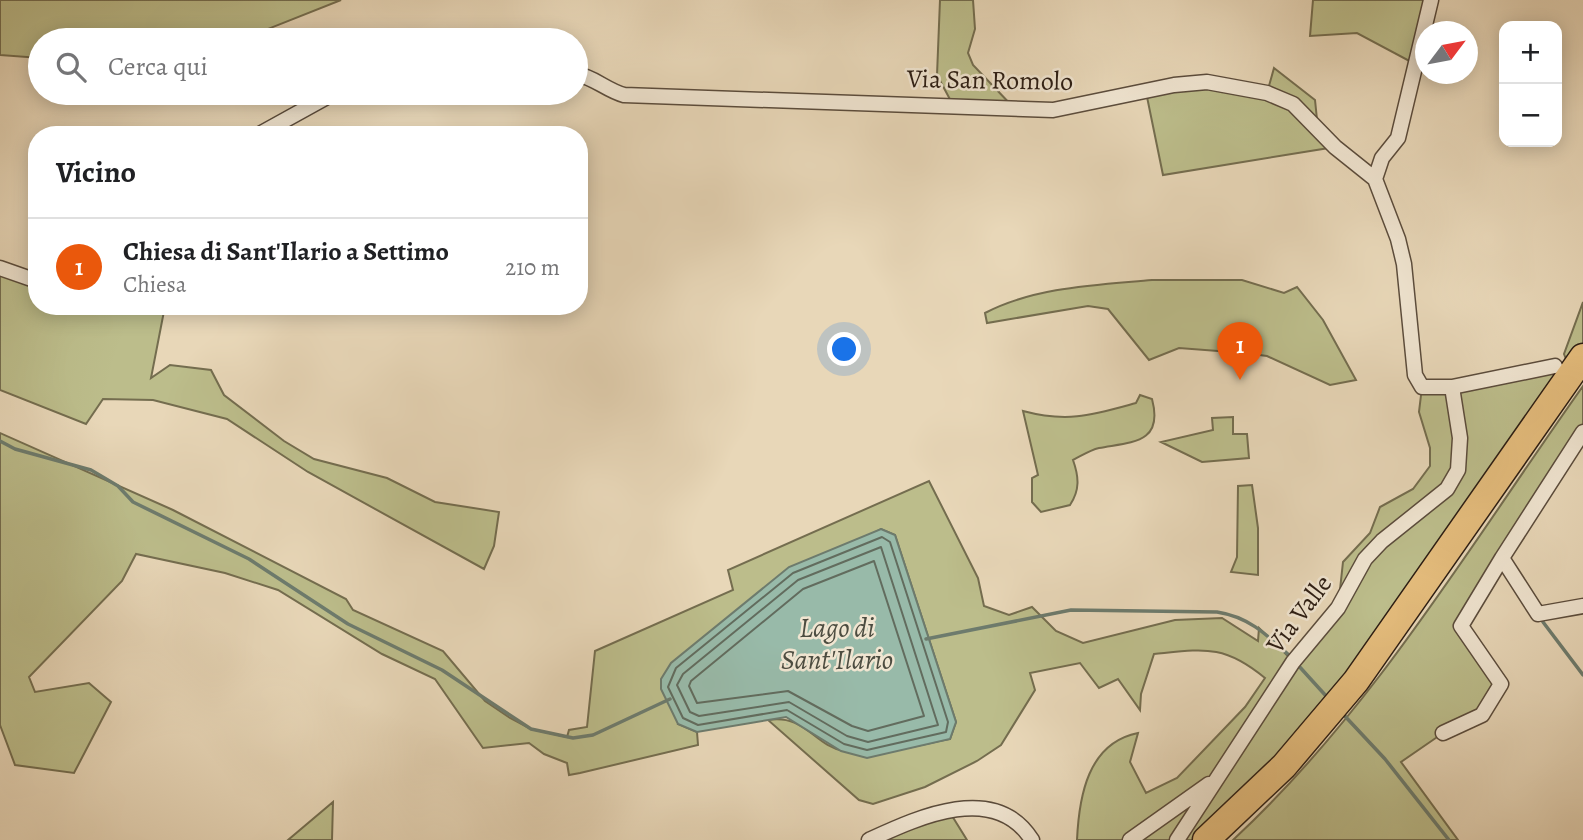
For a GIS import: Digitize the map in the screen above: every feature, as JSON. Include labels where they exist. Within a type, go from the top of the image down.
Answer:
[{"type":"highway","points":[[1206,840],[1284,766],[1356,681],[1583,357]]},
{"type":"highway","points":[[1233,840],[1299,774],[1354,710],[1583,385]]},
{"type":"street","points":[[1431,0],[1398,138],[1382,159],[1375,180],[1398,239],[1404,264],[1411,365],[1422,387],[1452,387],[1555,366]]},
{"type":"street","name":"Via San Romolo","points":[[588,77],[609,90],[624,95],[1053,110],[1174,85],[1207,82],[1267,93],[1293,104],[1335,147],[1375,180]]},
{"type":"street","points":[[274,126],[312,105]]},
{"type":"street","points":[[0,268],[28,278]]},
{"type":"street","name":"Via Valle","points":[[1177,840],[1295,659],[1338,608],[1365,559],[1382,541],[1447,489],[1458,470],[1460,438],[1452,387]]},
{"type":"street","points":[[1443,733],[1482,715],[1501,684],[1461,626],[1583,432]]},
{"type":"street","points":[[1502,558],[1538,614],[1583,606]]},
{"type":"street","points":[[1130,840],[1214,780]]},
{"type":"street","points":[[869,840],[924,815],[966,807],[1006,815],[1026,830],[1032,840]]},
{"type":"green space","points":[[0,0],[341,0],[270,28],[28,28],[28,57],[0,55]]},
{"type":"green space","points":[[940,0],[973,0],[975,29],[968,53],[973,65],[1014,108],[953,105],[937,75]]},
{"type":"green space","points":[[1313,0],[1431,0],[1426,21],[1415,21],[1415,64],[1357,33],[1310,36]]},
{"type":"green space","points":[[1274,68],[1315,100],[1318,129],[1335,147],[1163,175],[1146,92],[1174,85],[1267,93]]},
{"type":"green space","points":[[0,268],[28,278],[28,315],[163,315],[151,378],[170,365],[211,370],[224,395],[284,441],[314,459],[387,478],[435,502],[499,512],[494,546],[484,569],[308,472],[227,419],[153,400],[103,399],[86,424],[0,390]]},
{"type":"green space","points":[[1152,280],[1242,280],[1284,293],[1297,287],[1323,320],[1356,380],[1330,385],[1267,356],[1244,353],[1179,348],[1149,360],[1108,309],[1088,306],[987,323],[985,313],[1004,304],[1045,292]]},
{"type":"green space","points":[[1583,302],[1583,357],[1395,627],[1206,840],[1077,840],[1084,789],[1097,760],[1108,748],[1121,739],[1138,733],[1130,762],[1146,793],[1177,778],[1245,707],[1265,678],[1251,667],[1225,654],[1200,650],[1154,654],[1141,694],[1140,710],[1118,679],[1099,688],[1080,663],[1030,673],[1035,690],[1001,745],[977,761],[925,787],[873,804],[859,800],[768,720],[792,722],[825,743],[844,751],[885,752],[950,739],[956,722],[895,535],[881,529],[760,592],[727,621],[678,724],[697,732],[698,745],[580,773],[569,775],[567,763],[544,754],[529,743],[483,748],[435,679],[382,654],[278,590],[225,573],[136,554],[122,581],[29,677],[35,692],[89,683],[111,702],[74,773],[15,765],[0,725],[0,433],[173,510],[346,599],[353,610],[443,651],[485,701],[531,729],[567,737],[569,730],[587,727],[595,651],[733,590],[728,570],[929,481],[978,578],[984,606],[1009,615],[1032,607],[1056,631],[1083,643],[1175,620],[1222,618],[1258,641],[1259,628],[1293,661],[1338,608],[1343,562],[1370,533],[1380,507],[1413,489],[1430,466],[1430,448],[1419,412],[1422,387],[1568,364],[1564,354]]},
{"type":"green space","points":[[1583,386],[1583,432],[1461,626],[1501,684],[1482,715],[1443,733],[1401,762],[1458,840],[1233,840],[1332,736],[1376,680],[1461,564]]},
{"type":"green space","points":[[1140,395],[1152,399],[1154,414],[1149,433],[1133,442],[1096,449],[1073,460],[1078,483],[1070,505],[1041,512],[1032,502],[1032,478],[1038,475],[1023,411],[1039,415],[1080,416],[1136,403]]},
{"type":"green space","points":[[1233,417],[1233,434],[1247,434],[1249,458],[1202,462],[1161,442],[1213,430],[1212,418]]},
{"type":"green space","points":[[1252,485],[1258,528],[1258,575],[1231,572],[1237,557],[1238,486]]},
{"type":"green space","points":[[333,802],[332,840],[288,840]]},
{"type":"green space","points":[[949,811],[967,840],[869,840]]},
{"type":"water","name":"Lago di Sant'Ilario","points":[[881,529],[895,535],[956,722],[950,739],[867,758],[841,751],[786,717],[697,732],[678,724],[661,689],[661,679],[671,663],[789,567]]},
{"type":"waterway","points":[[0,441],[15,449],[91,470],[118,486],[133,502],[249,559],[348,624],[442,670],[531,729],[573,738],[593,735],[670,699]]},
{"type":"waterway","points":[[926,639],[1071,610],[1217,612],[1249,623],[1292,658]]},
{"type":"waterway","points":[[1543,622],[1583,675]]},
{"type":"waterway","points":[[1297,664],[1327,697]]},
{"type":"waterway","points":[[1342,713],[1385,759],[1449,840]]},
{"type":"place","name":"Chiesa di Sant'Ilario a Settimo","points":[[1240,380]]}]
